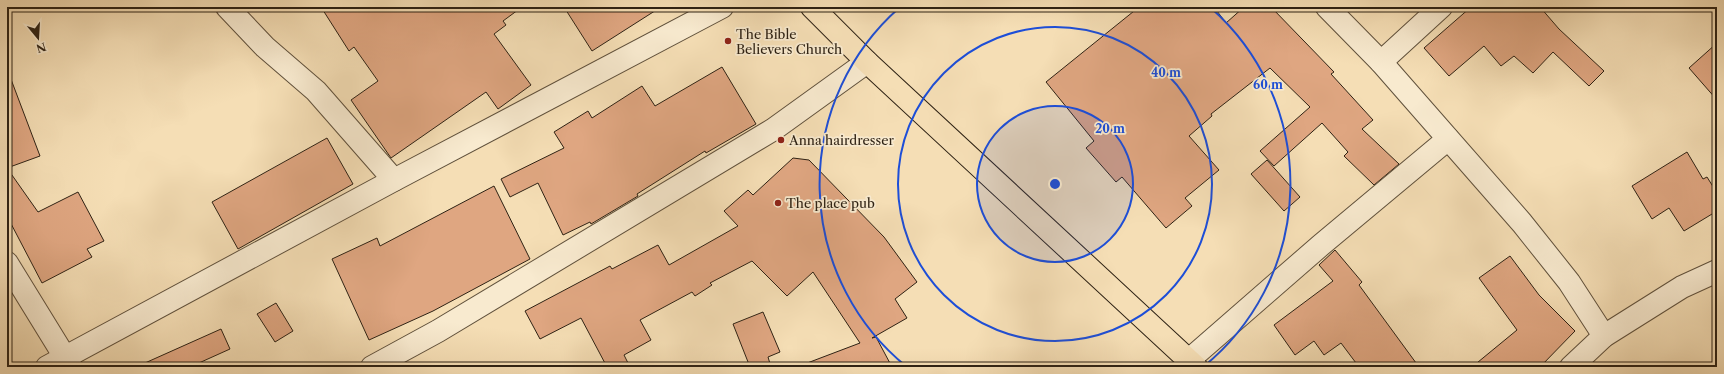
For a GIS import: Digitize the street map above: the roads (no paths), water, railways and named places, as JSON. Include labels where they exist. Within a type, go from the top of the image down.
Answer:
[{"type":"highway","points":[[812,7],[867,62],[1192,363]]},
{"type":"street","points":[[227,7],[265,47],[316,92],[394,180]]},
{"type":"street","points":[[7,263],[61,364],[394,180],[722,7]]},
{"type":"street","points":[[1327,7],[1381,62],[1569,282],[1604,336]]},
{"type":"street","points":[[1381,62],[1441,7]]},
{"type":"street","points":[[372,367],[438,331],[774,129],[867,62]]},
{"type":"street","points":[[1192,363],[1321,245],[1448,139]]},
{"type":"street","points":[[1571,367],[1604,336],[1682,287],[1717,271]]},
{"type":"place","name":"The Bible Believers Church","points":[[728,41]]},
{"type":"place","name":"Anna hairdresser","points":[[781,140]]},
{"type":"place","name":"The place pub","points":[[778,203]]}]
